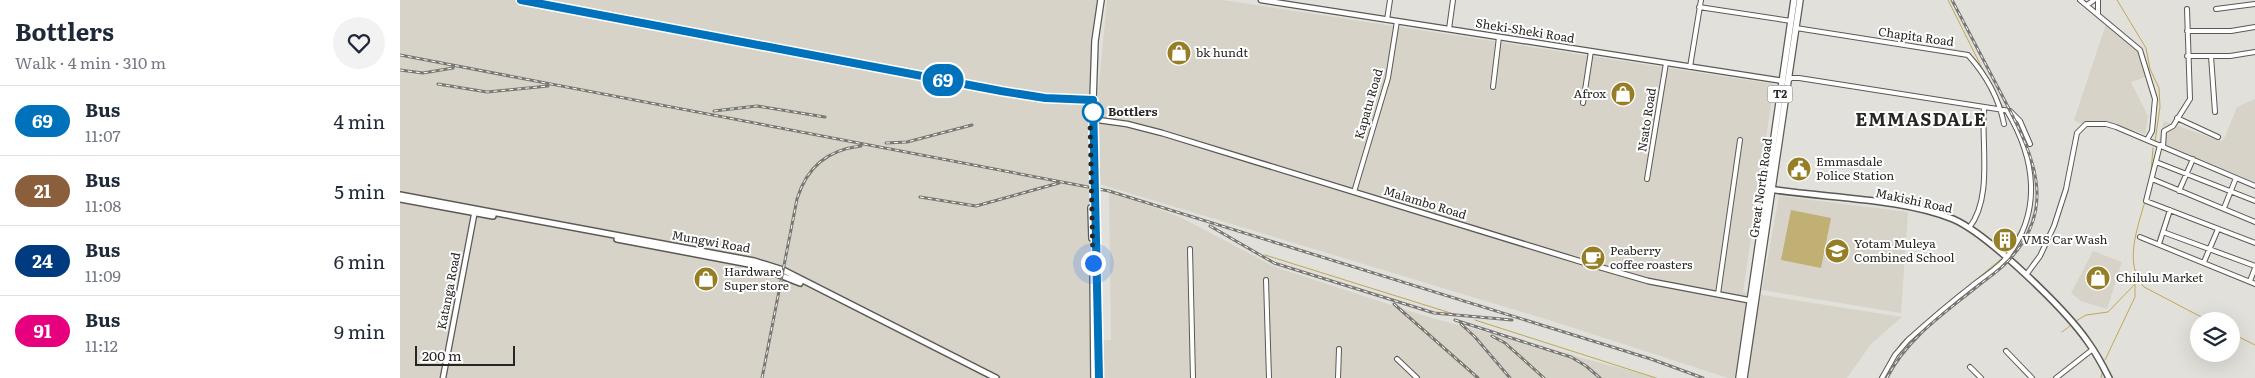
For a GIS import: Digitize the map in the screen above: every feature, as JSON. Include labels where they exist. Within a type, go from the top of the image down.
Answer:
[{"type":"main road","points":[[1094,378],[1092,100],[1099,0]]},
{"type":"main road","name":"Great North Road","points":[[1739,378],[1769,188],[1794,0]]},
{"type":"main road","name":"Great North Road","points":[[1784,81],[1796,28],[1800,0]]},
{"type":"main road","points":[[1092,119],[1099,378]]},
{"type":"main road","name":"Makishi Road","points":[[1769,188],[1910,208],[1946,217],[1969,228],[2006,258],[2083,334],[2109,378]]},
{"type":"main road","name":"Mungwi Road","points":[[400,195],[754,265],[782,274],[988,378]]},
{"type":"main road","name":"Mungwi Road","points":[[400,199],[475,210]]},
{"type":"main road","name":"Mungwi Road","points":[[564,228],[754,261],[783,270],[996,378]]},
{"type":"main road","name":"Great North Road","points":[[1744,378],[1751,301]]},
{"type":"street","points":[[521,0],[1001,91],[1045,98],[1092,100]]},
{"type":"street","points":[[560,7],[561,0]]},
{"type":"street","name":"Sheki-Sheki Road","points":[[1261,0],[1279,1],[1387,20],[1784,81]]},
{"type":"street","points":[[1387,20],[1390,0]]},
{"type":"street","points":[[1449,29],[1453,0]]},
{"type":"street","points":[[1690,67],[1700,0]]},
{"type":"street","points":[[2080,0],[2140,50],[2156,99],[2152,131],[2146,140]]},
{"type":"street","points":[[2087,4],[2096,0],[2098,14]]},
{"type":"street","points":[[2216,9],[2255,4]]},
{"type":"street","points":[[1699,7],[1791,21]]},
{"type":"street","points":[[2187,8],[2187,56],[2190,99],[2172,126],[2164,131],[2162,146],[2146,201],[2255,243]]},
{"type":"street","name":"Kapatu Road","points":[[1354,192],[1388,78],[1398,21]]},
{"type":"street","points":[[2187,31],[2231,31],[2255,27]]},
{"type":"street","name":"Chapita Road","points":[[1796,28],[1968,55],[1988,81],[2001,111],[2004,124]]},
{"type":"street","points":[[1493,86],[1499,37]]},
{"type":"street","points":[[1583,103],[1591,51]]},
{"type":"street","points":[[2187,56],[2230,56],[2255,52]]},
{"type":"street","points":[[2211,56],[2215,112]]},
{"type":"street","name":"Nsato Road","points":[[1647,179],[1666,63]]},
{"type":"street","points":[[1784,81],[1791,78],[1799,78],[1984,109],[2007,111],[2014,114],[2020,121],[2030,144]]},
{"type":"street","points":[[1969,228],[1976,213],[1986,177],[1984,109]]},
{"type":"street","points":[[1882,378],[1895,355],[1908,340],[2006,258],[2026,225],[2033,197],[2032,179],[2026,152],[2007,111]]},
{"type":"street","points":[[2177,118],[2218,137]]},
{"type":"street","name":"Malambo Road","points":[[1092,119],[1127,124],[1162,133],[1648,281],[1751,301]]},
{"type":"street","points":[[2025,276],[2040,256],[2054,226],[2066,189],[2077,133],[2086,124],[2106,124],[2255,186]]},
{"type":"street","points":[[1718,294],[1740,140]]},
{"type":"street","points":[[2179,191],[2193,159]]},
{"type":"street","points":[[2156,162],[2255,201]]},
{"type":"street","points":[[2224,208],[2236,178]]},
{"type":"street","points":[[2152,179],[2255,222]]},
{"type":"street","name":"Katanga Road","points":[[443,378],[475,210]]},
{"type":"street","points":[[2159,244],[2170,210]]},
{"type":"street","points":[[2204,262],[2218,229]]},
{"type":"street","points":[[2163,232],[2255,267],[2250,282]]},
{"type":"street","points":[[2140,237],[2255,284]]},
{"type":"street","points":[[1190,249],[1193,378]]},
{"type":"street","points":[[1266,280],[1269,378]]},
{"type":"street","points":[[1338,378],[1339,349]]},
{"type":"street","points":[[2056,378],[2093,349]]},
{"type":"street","points":[[2006,351],[2032,378]]},
{"type":"street","points":[[1397,359],[1417,378]]},
{"type":"street","points":[[1970,367],[1981,378]]},
{"type":"shaded area","points":[[400,0],[1101,0],[1096,38],[1095,124],[1103,340],[1111,340],[1109,191],[1180,217],[1275,267],[1428,317],[1658,378],[400,378]]},
{"type":"shaded area","points":[[1107,0],[1223,0],[1774,84],[1743,292],[1902,317],[1871,344],[1847,378],[1728,378],[1552,321],[1099,184],[1098,94]]},
{"type":"shaded area","points":[[2106,24],[2138,50],[2145,77],[2131,82],[2148,116],[2145,134],[2101,121],[2088,121],[2082,124],[2074,120]]},
{"type":"shaded area","points":[[2255,99],[2255,182],[2162,145],[2159,140],[2164,121],[2221,141],[2225,137],[2237,107]]},
{"type":"shaded area","name":"Yotam Muleya Combined School","points":[[1779,196],[1908,212],[1901,313],[1762,290]]},
{"type":"shaded area","points":[[1791,210],[1831,218],[1821,268],[1781,260]]},
{"type":"shaded area","name":"Chilulu Market","points":[[2093,251],[2122,262],[2107,309],[2081,301],[2071,293]]},
{"type":"waterway","points":[[1948,0],[1987,78]]},
{"type":"waterway","points":[[2117,0],[2146,48],[2150,69],[2159,88],[2160,107],[2155,142]]},
{"type":"waterway","points":[[1997,97],[2003,107]]},
{"type":"waterway","points":[[2006,113],[2011,123]]},
{"type":"waterway","points":[[2151,173],[2153,148]]},
{"type":"waterway","points":[[2145,201],[2134,245],[2134,268],[2138,278],[2144,287],[2192,312]]},
{"type":"waterway","points":[[2006,253],[2020,230]]},
{"type":"waterway","points":[[1265,255],[1457,315]]},
{"type":"waterway","points":[[1879,378],[1901,343],[2001,259]]},
{"type":"waterway","points":[[2105,360],[2135,297],[2135,275]]},
{"type":"waterway","points":[[2076,321],[2086,315],[2108,312],[2135,284]]},
{"type":"waterway","points":[[1475,320],[1656,378]]},
{"type":"waterway","points":[[2062,332],[2070,326]]},
{"type":"waterway","points":[[2240,338],[2255,345]]},
{"type":"waterway","points":[[2101,378],[2102,373]]},
{"type":"railway","points":[[1887,378],[1895,364],[1916,338],[2008,261],[2024,241],[2033,221],[2037,201],[2032,161],[2024,141],[1952,0]]},
{"type":"railway","points":[[400,55],[1109,191],[1651,359],[1703,378]]},
{"type":"railway","points":[[400,70],[423,73],[453,68]]},
{"type":"railway","points":[[438,84],[487,92],[548,86]]},
{"type":"railway","points":[[714,111],[757,106],[825,117]]},
{"type":"railway","points":[[886,143],[907,142],[972,125]]},
{"type":"railway","points":[[762,378],[797,199],[801,188],[813,169],[828,156],[838,151],[861,146]]},
{"type":"railway","points":[[920,197],[976,206],[1059,183]]},
{"type":"railway","points":[[1210,226],[1274,263],[1434,313],[1512,320]]},
{"type":"railway","points":[[1394,304],[1478,378]]},
{"type":"railway","points":[[1455,320],[1571,357],[1586,366],[1600,378]]},
{"type":"railway","points":[[1461,324],[1475,337],[1510,378]]},
{"type":"railway","points":[[1492,336],[1505,343],[1544,378]]},
{"type":"bus line","name":"69","points":[[521,0],[806,56],[1001,91],[1045,98],[1093,100],[1099,378]]},
{"type":"place","name":"bk hundt","points":[[1179,53]]},
{"type":"place","name":"Afrox","points":[[1623,94]]},
{"type":"place","name":"Bottlers","points":[[1093,112]]},
{"type":"place","name":"Emmasdale Police Station","points":[[1799,169]]},
{"type":"place","name":"VMS Car Wash","points":[[2005,240]]},
{"type":"place","name":"Yotam Muleya Combined School","points":[[1837,251]]},
{"type":"place","name":"Peaberry coffee roasters","points":[[1593,258]]},
{"type":"place","name":"Chilulu Market","points":[[2098,278]]},
{"type":"place","name":"Hardware Super store","points":[[706,279]]},
{"type":"district","name":"EMMASDALE","points":[[1921,120]]},
{"type":"route","points":[[1093,112],[1093,120],[1090,119],[1093,263]]}]
